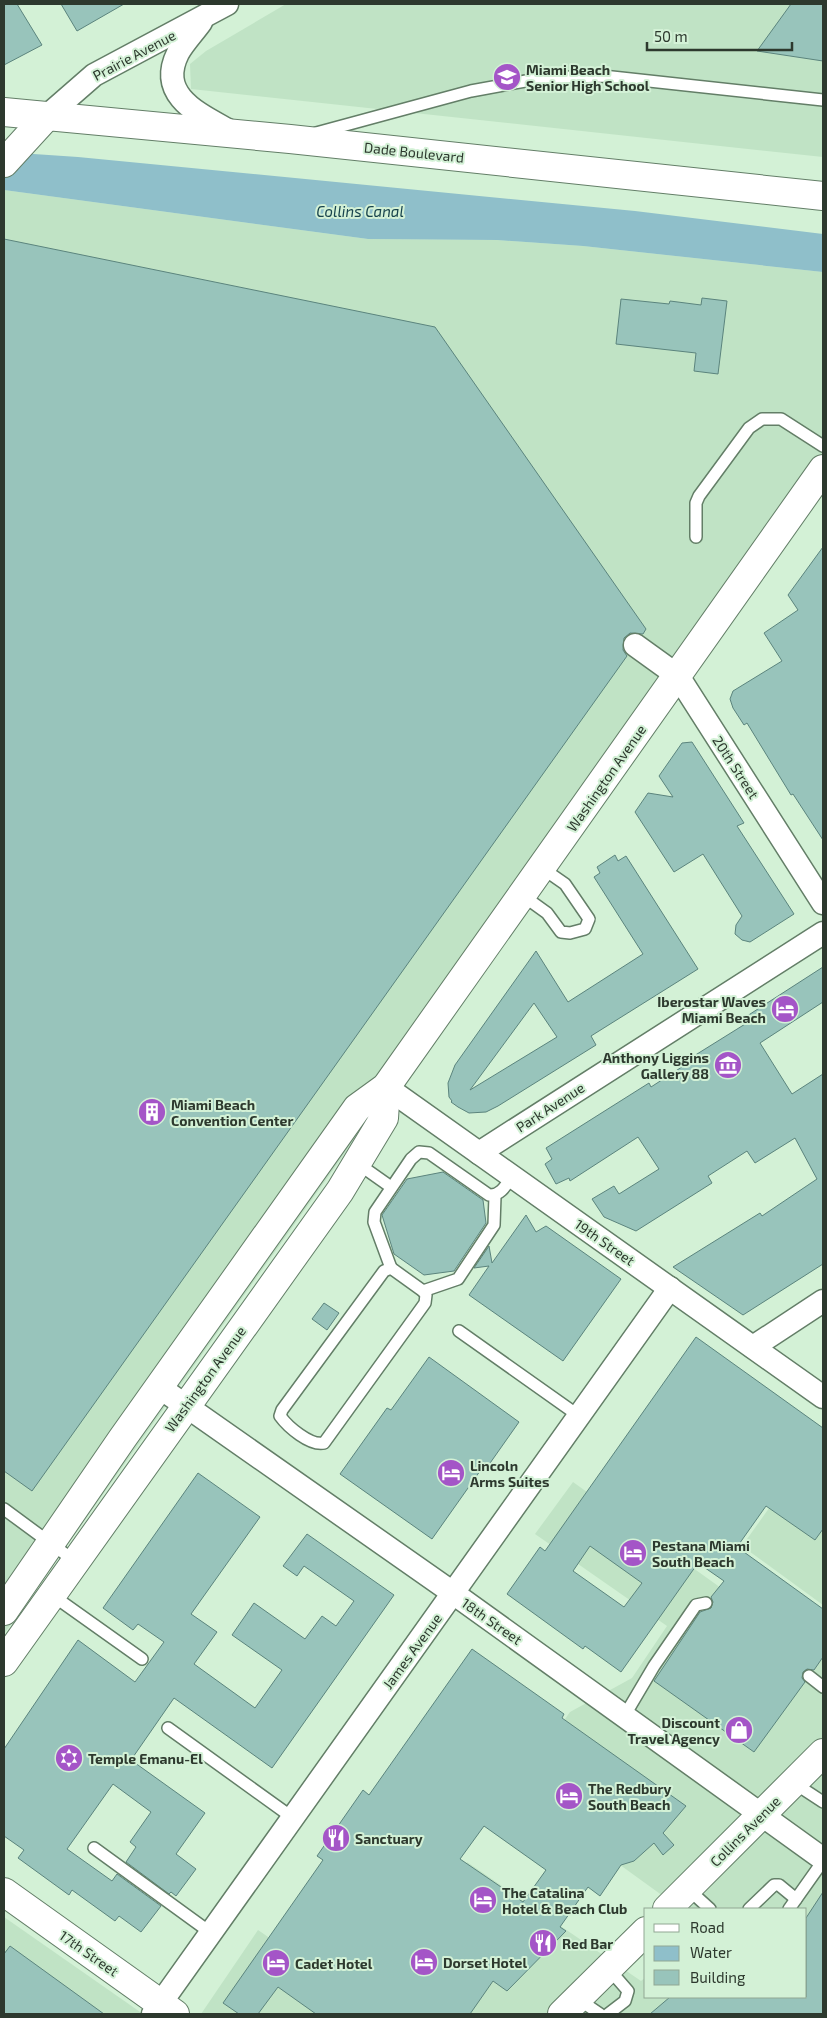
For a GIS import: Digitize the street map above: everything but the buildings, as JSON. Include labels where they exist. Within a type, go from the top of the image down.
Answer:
[{"type":"main road","name":"Dade Boulevard","points":[[4,112],[290,139],[823,196]]},
{"type":"main road","points":[[9,156],[47,116]]},
{"type":"main road","name":"Washington Avenue","points":[[4,1611],[158,1388],[357,1108],[386,1086],[823,469]]},
{"type":"main road","name":"Washington Avenue","points":[[4,1662],[340,1191],[384,1118],[386,1086]]},
{"type":"main road","name":"Collins Avenue","points":[[668,1908],[823,1753]]},
{"type":"main road","name":"17th Street","points":[[4,1892],[163,2011]]},
{"type":"main road","points":[[570,2006],[644,1933]]},
{"type":"street","name":"Prairie Avenue","points":[[47,116],[94,75],[227,4]]},
{"type":"street","points":[[205,17],[179,52],[174,64],[174,84],[184,104],[234,134]]},
{"type":"street","name":"20th Street","points":[[635,645],[678,676],[823,903]]},
{"type":"street","name":"Park Avenue","points":[[479,1153],[823,933]]},
{"type":"street","name":"19th Street","points":[[386,1086],[823,1397]]},
{"type":"street","name":"James Avenue","points":[[163,2011],[211,1933],[670,1288]]},
{"type":"street","points":[[753,1347],[823,1301]]},
{"type":"street","name":"18th Street","points":[[158,1388],[625,1715],[823,1860]]},
{"type":"lane","points":[[290,139],[471,91],[542,78],[603,76],[823,100]]},
{"type":"lane","points":[[696,537],[696,503],[699,496],[755,422],[772,418],[781,419],[823,446]]},
{"type":"lane","points":[[522,895],[548,913],[561,932],[570,934],[585,929],[588,919],[567,886],[542,868]]},
{"type":"lane","points":[[391,1268],[384,1271],[282,1410],[280,1416],[284,1421],[312,1442],[324,1443],[425,1303],[426,1295],[423,1291],[391,1268],[374,1222],[375,1212],[391,1187],[419,1152],[428,1153],[489,1196],[496,1196],[501,1192],[512,1176]]},
{"type":"lane","points":[[357,1163],[391,1187]]},
{"type":"lane","points":[[423,1291],[458,1279],[494,1225],[496,1196]]},
{"type":"lane","points":[[459,1332],[578,1416]]},
{"type":"lane","points":[[4,1509],[76,1562]]},
{"type":"lane","points":[[52,1595],[142,1659]]},
{"type":"lane","points":[[625,1715],[654,1666],[696,1605],[706,1603]]},
{"type":"lane","points":[[809,1676],[823,1687]]},
{"type":"lane","points":[[168,1728],[293,1818]]},
{"type":"lane","points":[[794,1783],[823,1802]]},
{"type":"lane","points":[[94,1848],[211,1933]]},
{"type":"lane","points":[[790,1908],[823,1860]]},
{"type":"lane","points":[[751,1908],[774,1885],[779,1885],[796,1899]]},
{"type":"lane","points":[[688,1889],[709,1908]]},
{"type":"lane","points":[[608,1968],[628,1991],[625,2001],[608,2014]]},
{"type":"lane","points":[[570,2006],[600,2014]]},
{"type":"shaded area","name":"Miami Beach Senior High School","points":[[286,4],[823,4],[823,157],[191,89],[190,64],[206,51]]},
{"type":"shaded area","name":"Miami Beach Convention Center","points":[[4,190],[368,239],[497,240],[583,246],[823,272],[823,479],[4,1634]]},
{"type":"shaded area","points":[[823,1433],[823,1605],[742,1546]]},
{"type":"shaded area","points":[[573,1482],[823,1661],[823,2014],[201,2014],[258,1930],[361,2001],[421,1929],[467,1862],[641,1981],[644,1979],[644,1998],[807,1998],[807,1908],[680,1908],[515,1789],[570,1712],[632,1678],[667,1626],[535,1534]]},
{"type":"shaded area","points":[[4,1917],[143,2014],[4,2014]]},
{"type":"water","name":"Collins Canal","points":[[4,152],[78,157],[635,211],[823,234],[823,272],[583,246],[497,240],[368,239],[4,190]]},
{"type":"place","name":"Miami Beach Senior High School","points":[[507,77]]},
{"type":"place","name":"Iberostar Waves Miami Beach","points":[[785,1009]]},
{"type":"place","name":"Anthony Liggins Gallery 88","points":[[728,1065]]},
{"type":"place","name":"Miami Beach Convention Center","points":[[152,1112]]},
{"type":"place","name":"Lincoln Arms Suites","points":[[451,1473]]},
{"type":"place","name":"Pestana Miami South Beach","points":[[633,1553]]},
{"type":"place","name":"Discount Travel Agency","points":[[739,1730]]},
{"type":"place","name":"Temple Emanu-El","points":[[69,1758]]},
{"type":"place","name":"The Redbury South Beach","points":[[569,1796]]},
{"type":"place","name":"Sanctuary","points":[[336,1838]]},
{"type":"place","name":"The Catalina Hotel & Beach Club","points":[[483,1900]]},
{"type":"place","name":"Red Bar","points":[[543,1943]]},
{"type":"place","name":"Dorset Hotel","points":[[424,1962]]},
{"type":"place","name":"Cadet Hotel","points":[[276,1963]]}]
